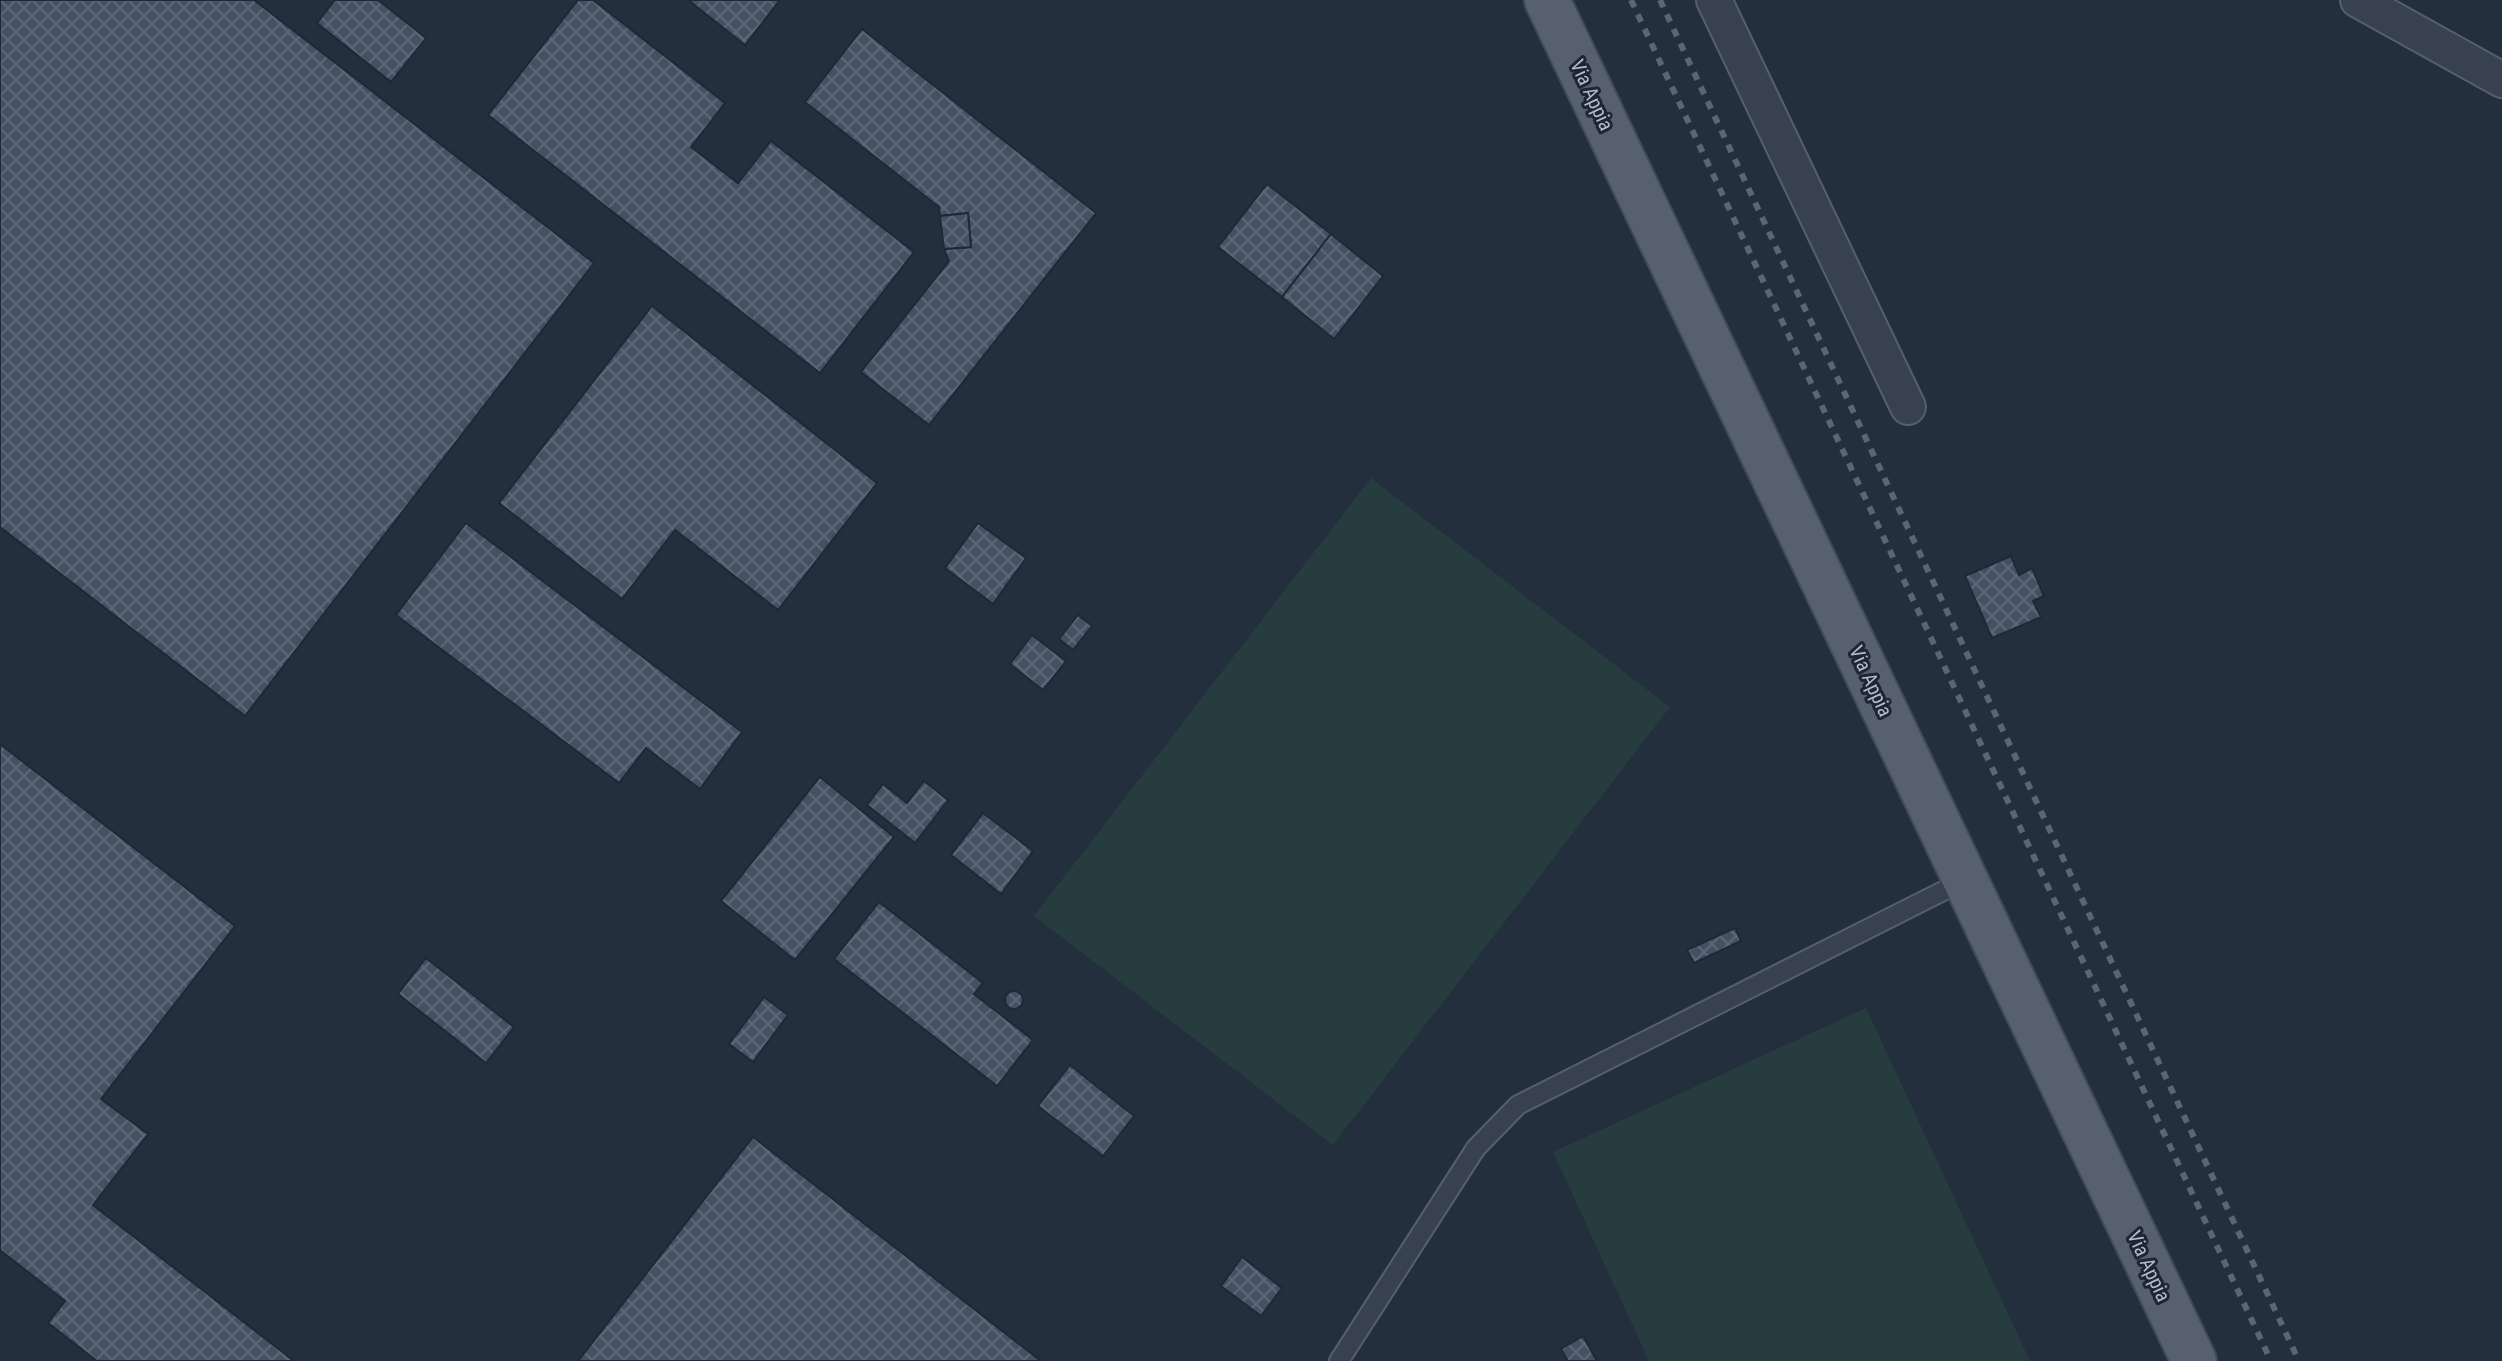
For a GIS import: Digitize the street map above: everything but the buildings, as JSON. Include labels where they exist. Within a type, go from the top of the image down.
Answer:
[{"type":"main road","name":"Via Appia","points":[[1547,0],[2194,1361]]},
{"type":"street","points":[[1714,0],[1908,407]]},
{"type":"street","points":[[2358,0],[2502,80]]},
{"type":"lane","points":[[1339,1361],[1476,1148],[1518,1105],[1965,880]]},
{"type":"green space","points":[[1371,478],[1670,707],[1333,1145],[1034,916]]},
{"type":"green space","points":[[1866,1008],[2030,1361],[1649,1361],[1553,1152]]},
{"type":"railway","points":[[1631,0],[2271,1361]]},
{"type":"railway","points":[[1660,0],[2299,1361]]}]
